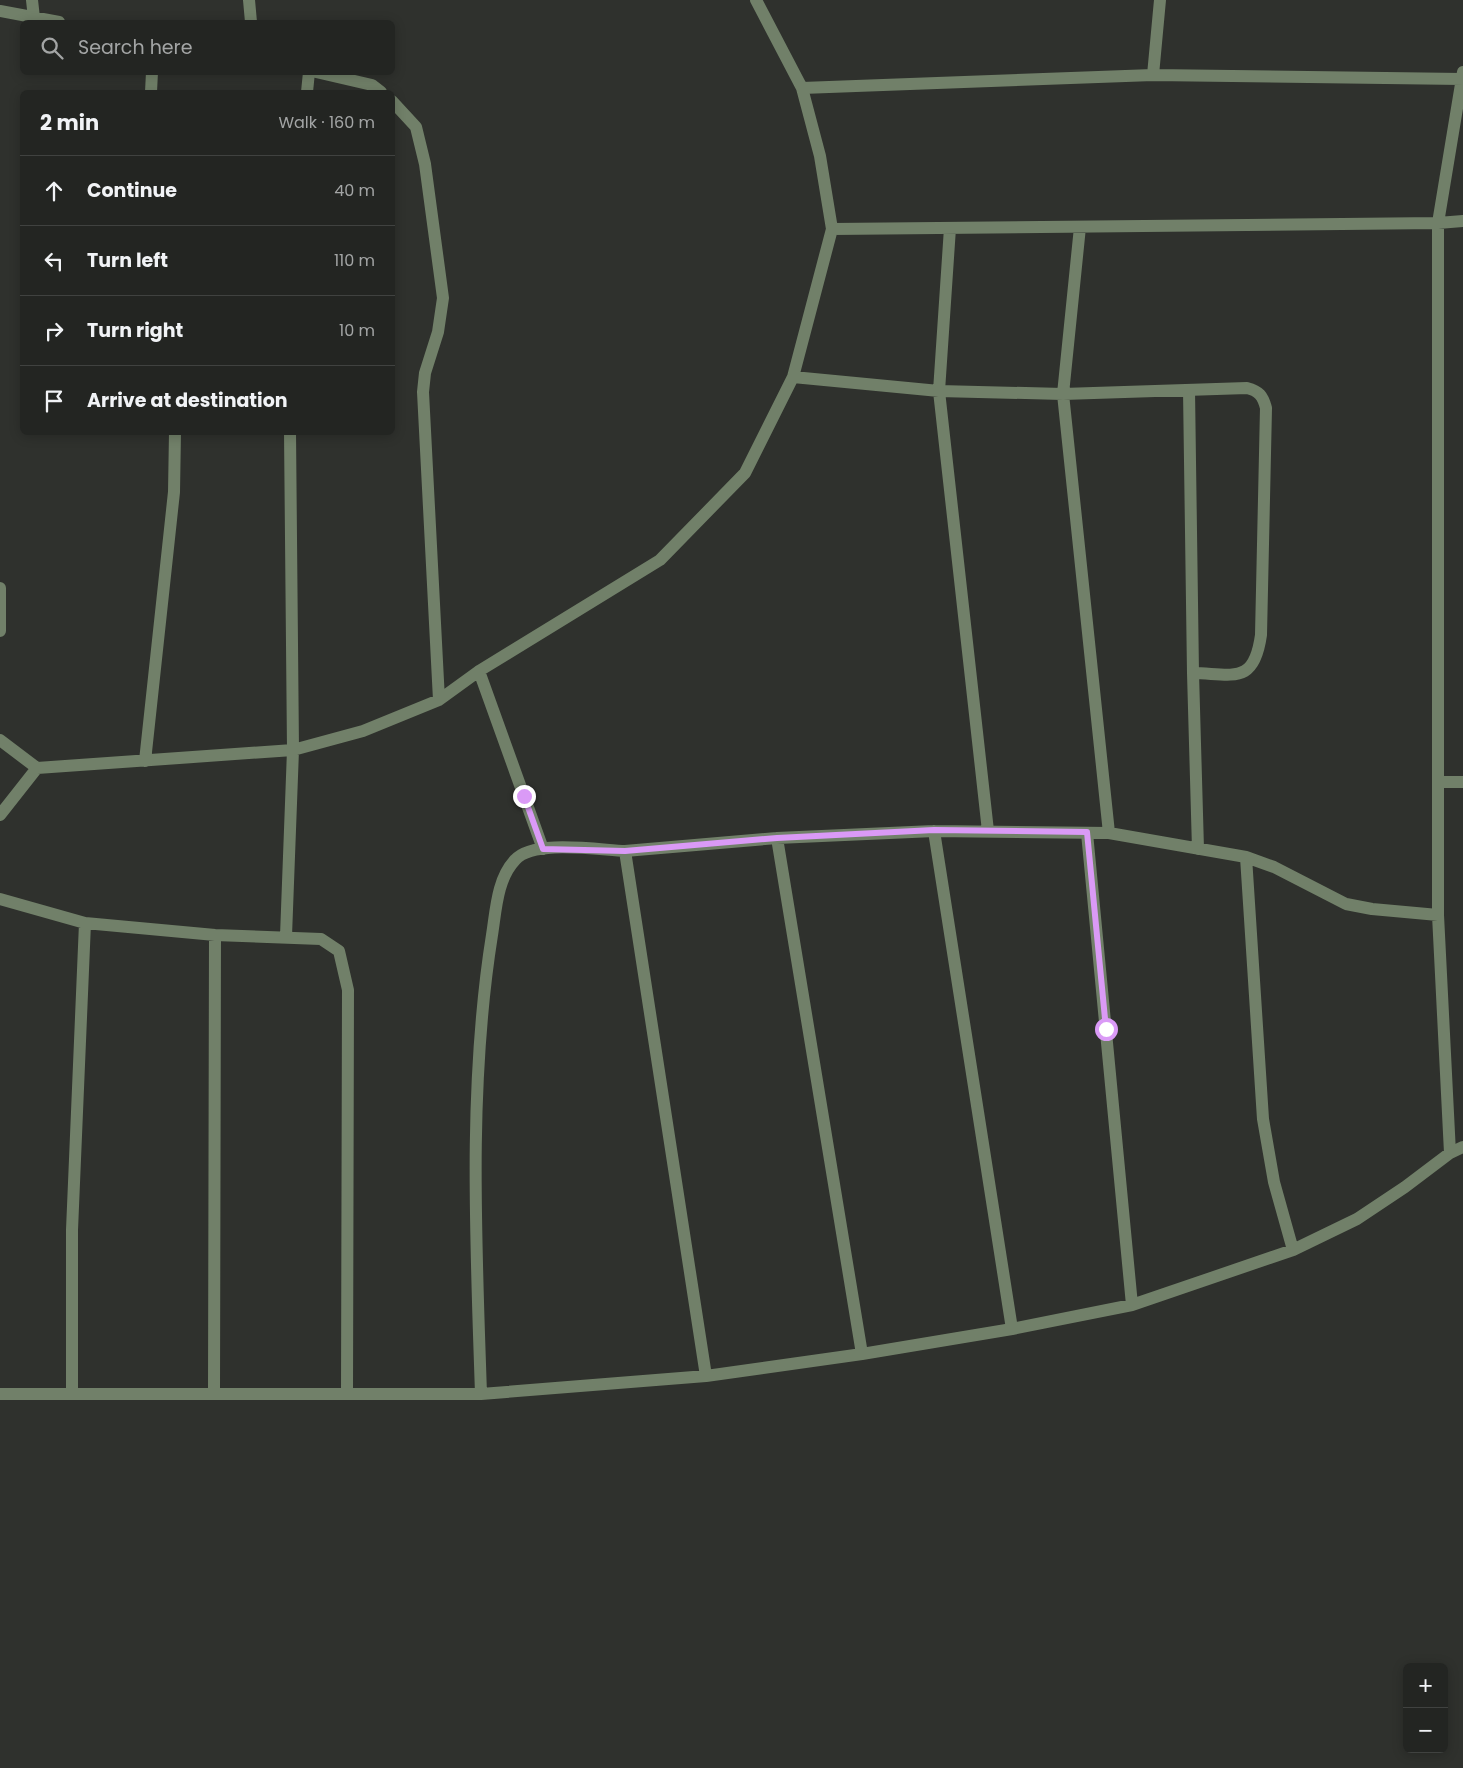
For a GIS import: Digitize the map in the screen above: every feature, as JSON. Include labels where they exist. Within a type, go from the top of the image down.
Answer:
[{"type":"street","points":[[32,0],[34,18]]},
{"type":"street","points":[[249,0],[251,20]]},
{"type":"street","points":[[0,740],[37,768],[293,750],[363,731],[439,700],[479,671],[660,560],[745,473],[793,377],[832,229],[820,156],[802,88],[756,0]]},
{"type":"street","points":[[1153,76],[1160,0]]},
{"type":"street","points":[[0,11],[46,20]]},
{"type":"street","points":[[151,90],[152,75]]},
{"type":"street","points":[[307,90],[309,75]]},
{"type":"street","points":[[329,75],[372,85],[378,90]]},
{"type":"street","points":[[802,88],[1153,76],[1462,75],[1438,223],[1438,915],[1450,1153]]},
{"type":"street","points":[[395,104],[416,127],[425,164],[443,298],[438,332],[425,373],[423,392],[439,700]]},
{"type":"street","points":[[832,229],[1438,223],[1463,221]]},
{"type":"street","points":[[1080,227],[1063,394],[1109,833]]},
{"type":"street","points":[[950,228],[939,391],[988,831]]},
{"type":"street","points":[[793,377],[939,391],[1063,394],[1247,388],[1256,390],[1263,398],[1266,408],[1262,635],[1258,656],[1250,669],[1238,674],[1193,673]]},
{"type":"street","points":[[1189,390],[1193,673],[1198,849]]},
{"type":"street","points":[[145,761],[174,492],[175,435]]},
{"type":"street","points":[[286,936],[293,750],[290,435]]},
{"type":"street","points":[[0,588],[0,631]]},
{"type":"street","points":[[479,671],[543,849]]},
{"type":"street","points":[[0,815],[37,768]]},
{"type":"street","points":[[1438,782],[1463,782]]},
{"type":"street","points":[[481,1394],[475,1157],[480,1045],[489,956],[505,873],[516,858],[531,850],[625,851],[777,838],[934,830],[1109,833],[1246,857],[1274,867],[1346,904],[1372,909],[1438,915]]},
{"type":"street","points":[[934,830],[1012,1329]]},
{"type":"street","points":[[1087,832],[1132,1305]]},
{"type":"street","points":[[777,838],[862,1354]]},
{"type":"street","points":[[625,851],[706,1376]]},
{"type":"street","points":[[1246,857],[1262,1119],[1274,1182],[1293,1250]]},
{"type":"street","points":[[0,899],[85,923],[215,935],[286,936],[321,939],[339,951],[348,990],[347,1394]]},
{"type":"street","points":[[72,1394],[72,1230],[85,923]]},
{"type":"street","points":[[214,1394],[215,935]]},
{"type":"street","points":[[0,1394],[481,1394],[706,1376],[862,1354],[1012,1329],[1132,1305],[1293,1250],[1357,1219],[1405,1187],[1450,1153],[1463,1147]]},
{"type":"route","points":[[524,796],[543,849],[625,851],[777,838],[934,830],[1087,832],[1106,1029]]}]
